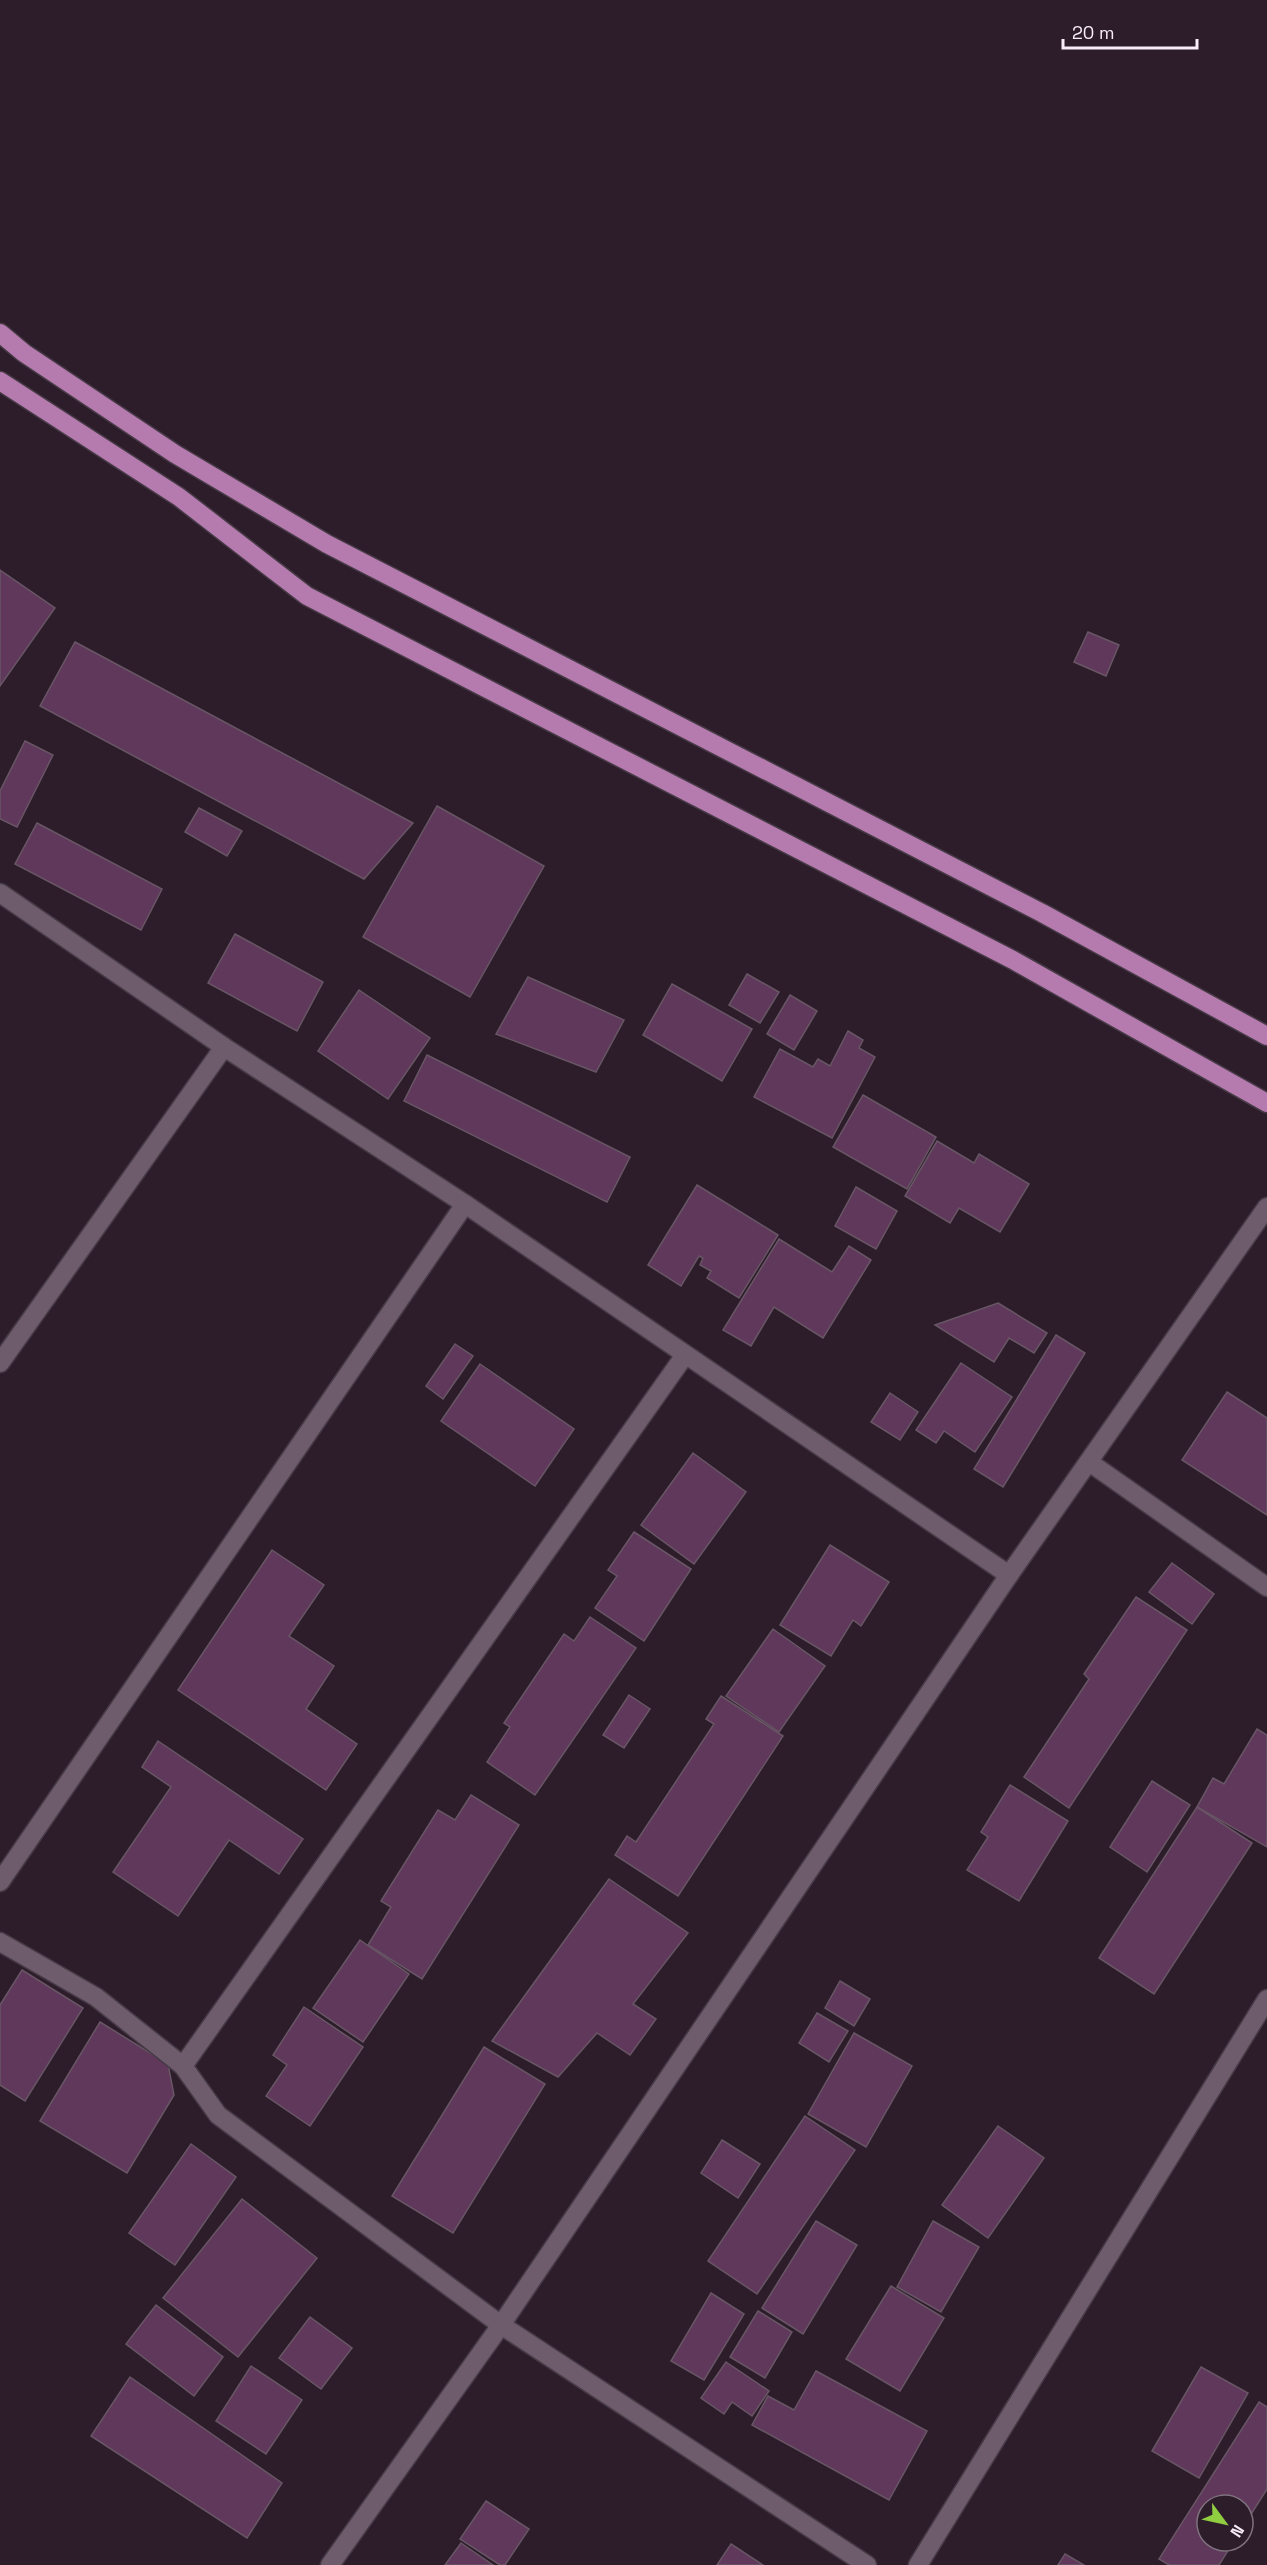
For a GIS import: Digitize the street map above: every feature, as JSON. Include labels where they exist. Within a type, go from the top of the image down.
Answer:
[{"type":"main road","points":[[0,333],[24,353],[175,454],[327,544],[1042,913],[1267,1036]]},
{"type":"main road","points":[[0,381],[179,497],[307,596],[1013,960],[1267,1103]]},
{"type":"street","points":[[0,893],[224,1047],[465,1204],[1009,1575]]},
{"type":"street","points":[[0,1363],[224,1047]]},
{"type":"street","points":[[0,1882],[465,1204]]},
{"type":"street","points":[[330,2565],[501,2325],[1009,1575],[1267,1207]]},
{"type":"street","points":[[183,2066],[685,1354]]},
{"type":"street","points":[[1089,1462],[1267,1587]]},
{"type":"street","points":[[0,1942],[96,1997],[183,2066],[218,2115],[501,2325],[867,2565]]},
{"type":"street","points":[[918,2565],[1267,1999]]},
{"type":"building","points":[[0,570],[55,608],[0,686]]},
{"type":"building","points":[[1088,632],[1119,645],[1106,676],[1074,662]]},
{"type":"building","points":[[75,642],[413,823],[364,879],[40,706]]},
{"type":"building","points":[[25,741],[53,755],[17,827],[0,819],[0,791]]},
{"type":"building","points":[[437,806],[544,866],[470,997],[363,937]]},
{"type":"building","points":[[199,808],[242,831],[227,856],[185,832]]},
{"type":"building","points":[[37,823],[162,889],[141,930],[15,864]]},
{"type":"building","points":[[235,934],[323,982],[297,1031],[208,983]]},
{"type":"building","points":[[747,974],[779,992],[760,1023],[729,1005]]},
{"type":"building","points":[[528,977],[624,1020],[596,1072],[496,1034]]},
{"type":"building","points":[[672,984],[752,1029],[722,1081],[643,1035]]},
{"type":"building","points":[[359,990],[430,1038],[388,1099],[318,1051]]},
{"type":"building","points":[[790,995],[817,1011],[794,1050],[767,1034]]},
{"type":"building","points":[[848,1031],[863,1040],[859,1048],[875,1057],[832,1138],[754,1097],[780,1049],[813,1067],[818,1059],[830,1066]]},
{"type":"building","points":[[427,1055],[630,1157],[607,1202],[404,1101]]},
{"type":"building","points":[[863,1095],[936,1137],[907,1189],[833,1147]]},
{"type":"building","points":[[937,1141],[974,1163],[979,1154],[1029,1184],[1000,1232],[959,1208],[950,1223],[905,1196]]},
{"type":"building","points":[[697,1185],[778,1235],[739,1298],[707,1278],[711,1271],[700,1265],[703,1258],[699,1256],[681,1286],[648,1265]]},
{"type":"building","points":[[856,1187],[897,1211],[876,1249],[835,1226]]},
{"type":"building","points":[[779,1239],[832,1272],[849,1246],[871,1260],[823,1338],[774,1307],[751,1346],[723,1330]]},
{"type":"building","points":[[998,1303],[1047,1333],[1034,1353],[1009,1338],[994,1362],[935,1325]]},
{"type":"building","points":[[1056,1335],[1085,1353],[1003,1487],[974,1469]]},
{"type":"building","points":[[455,1344],[473,1356],[443,1399],[426,1386]]},
{"type":"building","points":[[961,1363],[1012,1397],[975,1452],[944,1431],[936,1443],[916,1430]]},
{"type":"building","points":[[480,1364],[574,1429],[535,1486],[441,1421]]},
{"type":"building","points":[[1227,1392],[1267,1418],[1267,1515],[1182,1460]]},
{"type":"building","points":[[890,1393],[918,1412],[900,1440],[871,1422]]},
{"type":"building","points":[[693,1453],[746,1492],[694,1564],[641,1525]]},
{"type":"building","points":[[634,1532],[691,1569],[644,1641],[595,1608],[617,1576],[608,1570]]},
{"type":"building","points":[[830,1545],[889,1582],[861,1626],[853,1620],[831,1656],[780,1625]]},
{"type":"building","points":[[272,1550],[324,1585],[289,1636],[334,1666],[306,1709],[357,1744],[326,1790],[178,1690]]},
{"type":"building","points":[[1172,1563],[1214,1594],[1192,1624],[1149,1592]]},
{"type":"building","points":[[1136,1597],[1187,1630],[1069,1808],[1024,1777],[1089,1679],[1084,1674]]},
{"type":"building","points":[[590,1617],[636,1648],[535,1795],[487,1762],[510,1727],[504,1723],[564,1634],[574,1641]]},
{"type":"building","points":[[773,1629],[825,1666],[779,1732],[726,1696]]},
{"type":"building","points":[[629,1695],[650,1709],[624,1748],[603,1735]]},
{"type":"building","points":[[721,1696],[783,1736],[678,1896],[615,1855],[627,1836],[636,1842],[714,1724],[706,1719]]},
{"type":"building","points":[[1257,1729],[1267,1735],[1267,1847],[1197,1807],[1213,1778],[1224,1784]]},
{"type":"building","points":[[158,1741],[303,1839],[279,1874],[229,1840],[178,1916],[113,1872],[171,1787],[142,1767]]},
{"type":"building","points":[[1152,1781],[1190,1805],[1147,1872],[1110,1847]]},
{"type":"building","points":[[1010,1785],[1068,1821],[1019,1901],[967,1870],[988,1837],[981,1832]]},
{"type":"building","points":[[471,1795],[519,1825],[422,1979],[368,1945],[391,1907],[381,1901],[438,1810],[455,1820]]},
{"type":"building","points":[[1197,1807],[1252,1843],[1154,1994],[1099,1958]]},
{"type":"building","points":[[609,1879],[688,1933],[633,2004],[656,2019],[630,2055],[597,2033],[558,2077],[492,2041]]},
{"type":"building","points":[[360,1940],[409,1974],[363,2042],[313,2008]]},
{"type":"building","points":[[22,1970],[83,2008],[25,2101],[0,2085],[0,2005]]},
{"type":"building","points":[[840,1981],[870,1999],[854,2026],[825,2008]]},
{"type":"building","points":[[304,2007],[363,2047],[310,2126],[266,2096],[287,2065],[273,2055]]},
{"type":"building","points":[[817,2013],[848,2031],[829,2062],[799,2043]]},
{"type":"building","points":[[100,2022],[168,2064],[174,2095],[127,2173],[40,2121]]},
{"type":"building","points":[[854,2033],[912,2066],[866,2147],[808,2114]]},
{"type":"building","points":[[484,2047],[545,2084],[453,2233],[392,2196]]},
{"type":"building","points":[[805,2116],[855,2150],[757,2294],[708,2261]]},
{"type":"building","points":[[998,2126],[1044,2158],[988,2238],[942,2205]]},
{"type":"building","points":[[722,2140],[760,2164],[738,2198],[701,2173]]},
{"type":"building","points":[[191,2144],[236,2177],[175,2265],[129,2233]]},
{"type":"building","points":[[242,2199],[317,2258],[238,2357],[163,2298]]},
{"type":"building","points":[[816,2221],[857,2245],[803,2334],[762,2308]]},
{"type":"building","points":[[933,2221],[979,2247],[941,2312],[897,2287]]},
{"type":"building","points":[[891,2286],[944,2318],[900,2391],[846,2359]]},
{"type":"building","points":[[711,2293],[744,2314],[704,2380],[671,2361]]},
{"type":"building","points":[[156,2305],[223,2357],[194,2396],[126,2344]]},
{"type":"building","points":[[758,2311],[792,2332],[765,2378],[730,2357]]},
{"type":"building","points":[[310,2317],[352,2348],[321,2389],[279,2358]]},
{"type":"building","points":[[726,2362],[769,2391],[752,2416],[732,2402],[724,2414],[701,2398]]},
{"type":"building","points":[[251,2366],[302,2400],[266,2454],[216,2421]]},
{"type":"building","points":[[1201,2367],[1248,2393],[1199,2478],[1152,2451]]},
{"type":"building","points":[[816,2371],[927,2431],[889,2500],[752,2425],[768,2396],[794,2410]]},
{"type":"building","points":[[130,2377],[282,2483],[247,2538],[91,2436]]},
{"type":"building","points":[[1259,2402],[1267,2407],[1267,2489],[1255,2508],[1255,2493],[1201,2493]]},
{"type":"building","points":[[486,2501],[529,2529],[505,2565],[500,2565],[460,2539]]},
{"type":"building","points":[[1195,2502],[1195,2553],[1226,2553],[1219,2565],[1169,2565],[1159,2559]]},
{"type":"building","points":[[461,2543],[493,2565],[445,2565]]},
{"type":"building","points":[[731,2544],[763,2565],[717,2565]]},
{"type":"building","points":[[1065,2554],[1084,2565],[1058,2565]]}]
